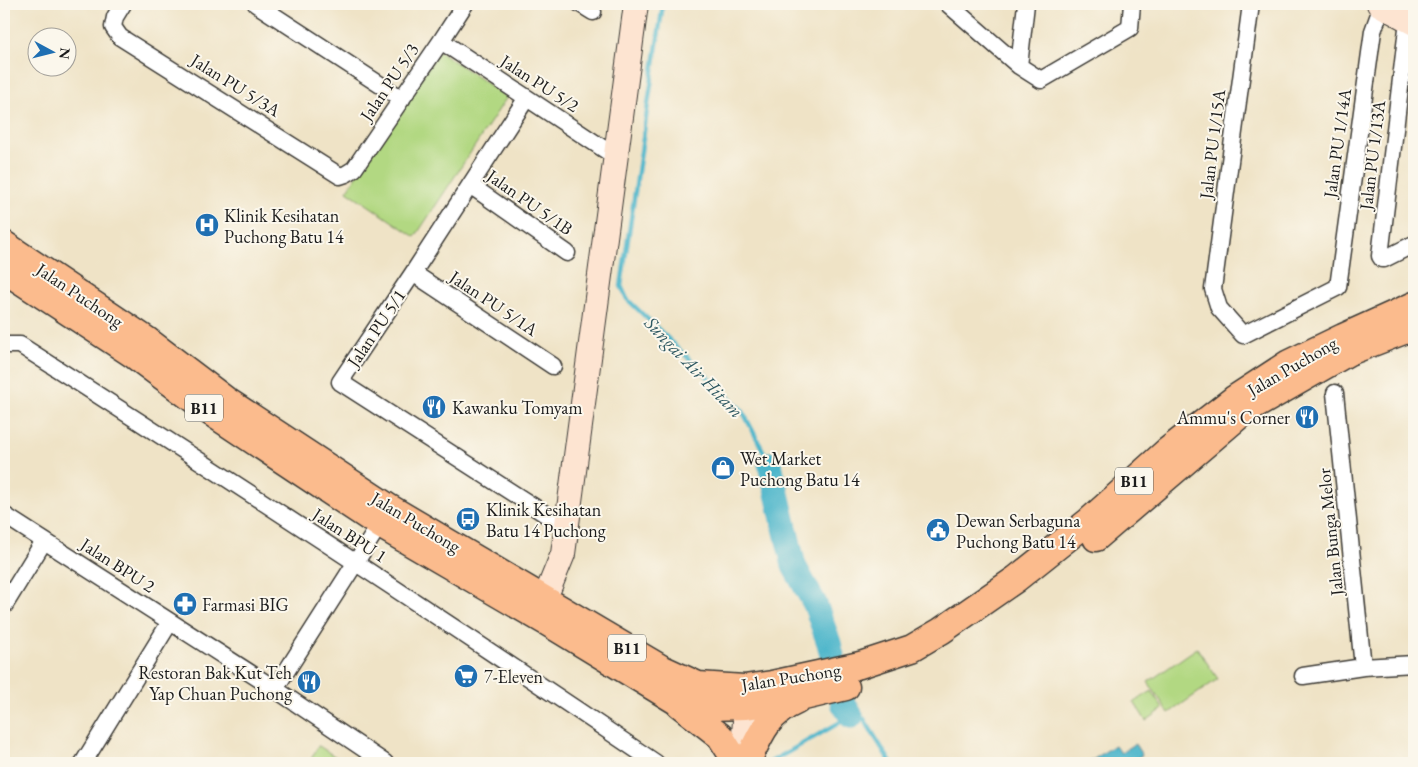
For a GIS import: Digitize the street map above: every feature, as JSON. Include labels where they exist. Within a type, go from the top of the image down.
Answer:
[{"type":"main road","name":"Jalan Puchong","points":[[4,244],[36,278]]},
{"type":"main road","name":"Jalan Puchong","points":[[4,270],[36,278],[147,340],[385,516],[564,632],[676,701],[711,707],[745,697],[809,689],[862,674],[917,664],[950,647],[1093,541],[1241,414],[1348,352],[1414,326]]},
{"type":"main road","name":"Jalan Puchong","points":[[862,674],[941,631],[1016,579],[1089,521],[1167,451],[1234,399],[1289,363],[1414,305]]},
{"type":"main road","name":"Jalan Puchong","points":[[385,516],[545,598],[660,668],[698,685],[745,697]]},
{"type":"main road","points":[[747,763],[769,720],[784,706],[809,689]]},
{"type":"main road","points":[[676,701],[720,736],[737,763]]},
{"type":"street","name":"Jalan PU 5/3A","points":[[123,4],[114,17],[113,27],[120,37],[340,176]]},
{"type":"street","points":[[256,4],[402,99]]},
{"type":"street","points":[[545,598],[563,554],[567,528],[636,4]]},
{"type":"street","points":[[948,4],[1019,66],[1041,80],[1130,28],[1132,4]]},
{"type":"street","points":[[1019,66],[1026,4]]},
{"type":"street","name":"Jalan PU 1/15A","points":[[1251,4],[1213,289],[1220,308],[1243,336],[1338,287]]},
{"type":"street","points":[[1381,5],[1411,21]]},
{"type":"street","name":"Jalan PU 1/14A","points":[[1338,287],[1373,31],[1381,5]]},
{"type":"street","name":"Jalan PU 5/3","points":[[340,176],[354,169],[442,42],[458,6]]},
{"type":"street","name":"Jalan PU 1/13A","points":[[1411,21],[1380,256],[1384,259],[1414,244]]},
{"type":"street","name":"Jalan PU 5/2","points":[[442,42],[616,157]]},
{"type":"street","name":"Jalan PU 5/1","points":[[526,98],[340,382],[567,528]]},
{"type":"street","name":"Jalan PU 5/1B","points":[[470,185],[568,252]]},
{"type":"street","name":"Jalan PU 5/1A","points":[[413,273],[553,366]]},
{"type":"street","name":"Jalan BPU 1","points":[[12,345],[173,443],[656,763]]},
{"type":"street","name":"Jalan Bunga Melor","points":[[1335,393],[1363,667]]},
{"type":"street","name":"Jalan BPU 2","points":[[4,515],[275,689],[385,763]]},
{"type":"street","points":[[275,689],[385,516]]},
{"type":"street","points":[[4,606],[44,541]]},
{"type":"street","points":[[83,763],[170,622]]},
{"type":"street","points":[[1303,676],[1363,667],[1414,664]]},
{"type":"street","points":[[742,763],[745,697]]},
{"type":"green space","points":[[439,51],[507,97],[415,237],[347,191]]},
{"type":"green space","points":[[1197,648],[1218,679],[1169,713],[1148,682]]},
{"type":"green space","points":[[1152,691],[1163,709],[1146,721],[1134,702]]},
{"type":"green space","points":[[319,746],[345,763],[309,763]]},
{"type":"water","points":[[1135,744],[1142,755],[1129,763],[1088,763],[1115,745],[1121,753]]},
{"type":"waterway","name":"Sungai Air Hitam","points":[[663,4],[621,286],[627,299],[742,410],[770,464]]},
{"type":"waterway","name":"Sungai Air Hitam","points":[[770,464],[794,566],[815,604],[829,643],[843,703],[851,716]]},
{"type":"waterway","name":"Sungai Air Hitam","points":[[769,763],[851,716],[864,719],[891,763]]},
{"type":"place","name":"Klinik Kesihatan Puchong Batu 14","points":[[207,225]]},
{"type":"place","name":"Kawanku Tomyam","points":[[434,407]]},
{"type":"place","name":"Ammu's Corner","points":[[1307,417]]},
{"type":"place","name":"Wet Market Puchong Batu 14","points":[[723,468]]},
{"type":"place","name":"Klinik Kesihatan Batu 14 Puchong","points":[[468,519]]},
{"type":"place","name":"Dewan Serbaguna Puchong Batu 14","points":[[938,530]]},
{"type":"place","name":"Farmasi BIG","points":[[185,604]]},
{"type":"place","name":"7-Eleven","points":[[466,676]]},
{"type":"place","name":"Restoran Bak Kut Teh Yap Chuan Puchong","points":[[309,682]]}]
